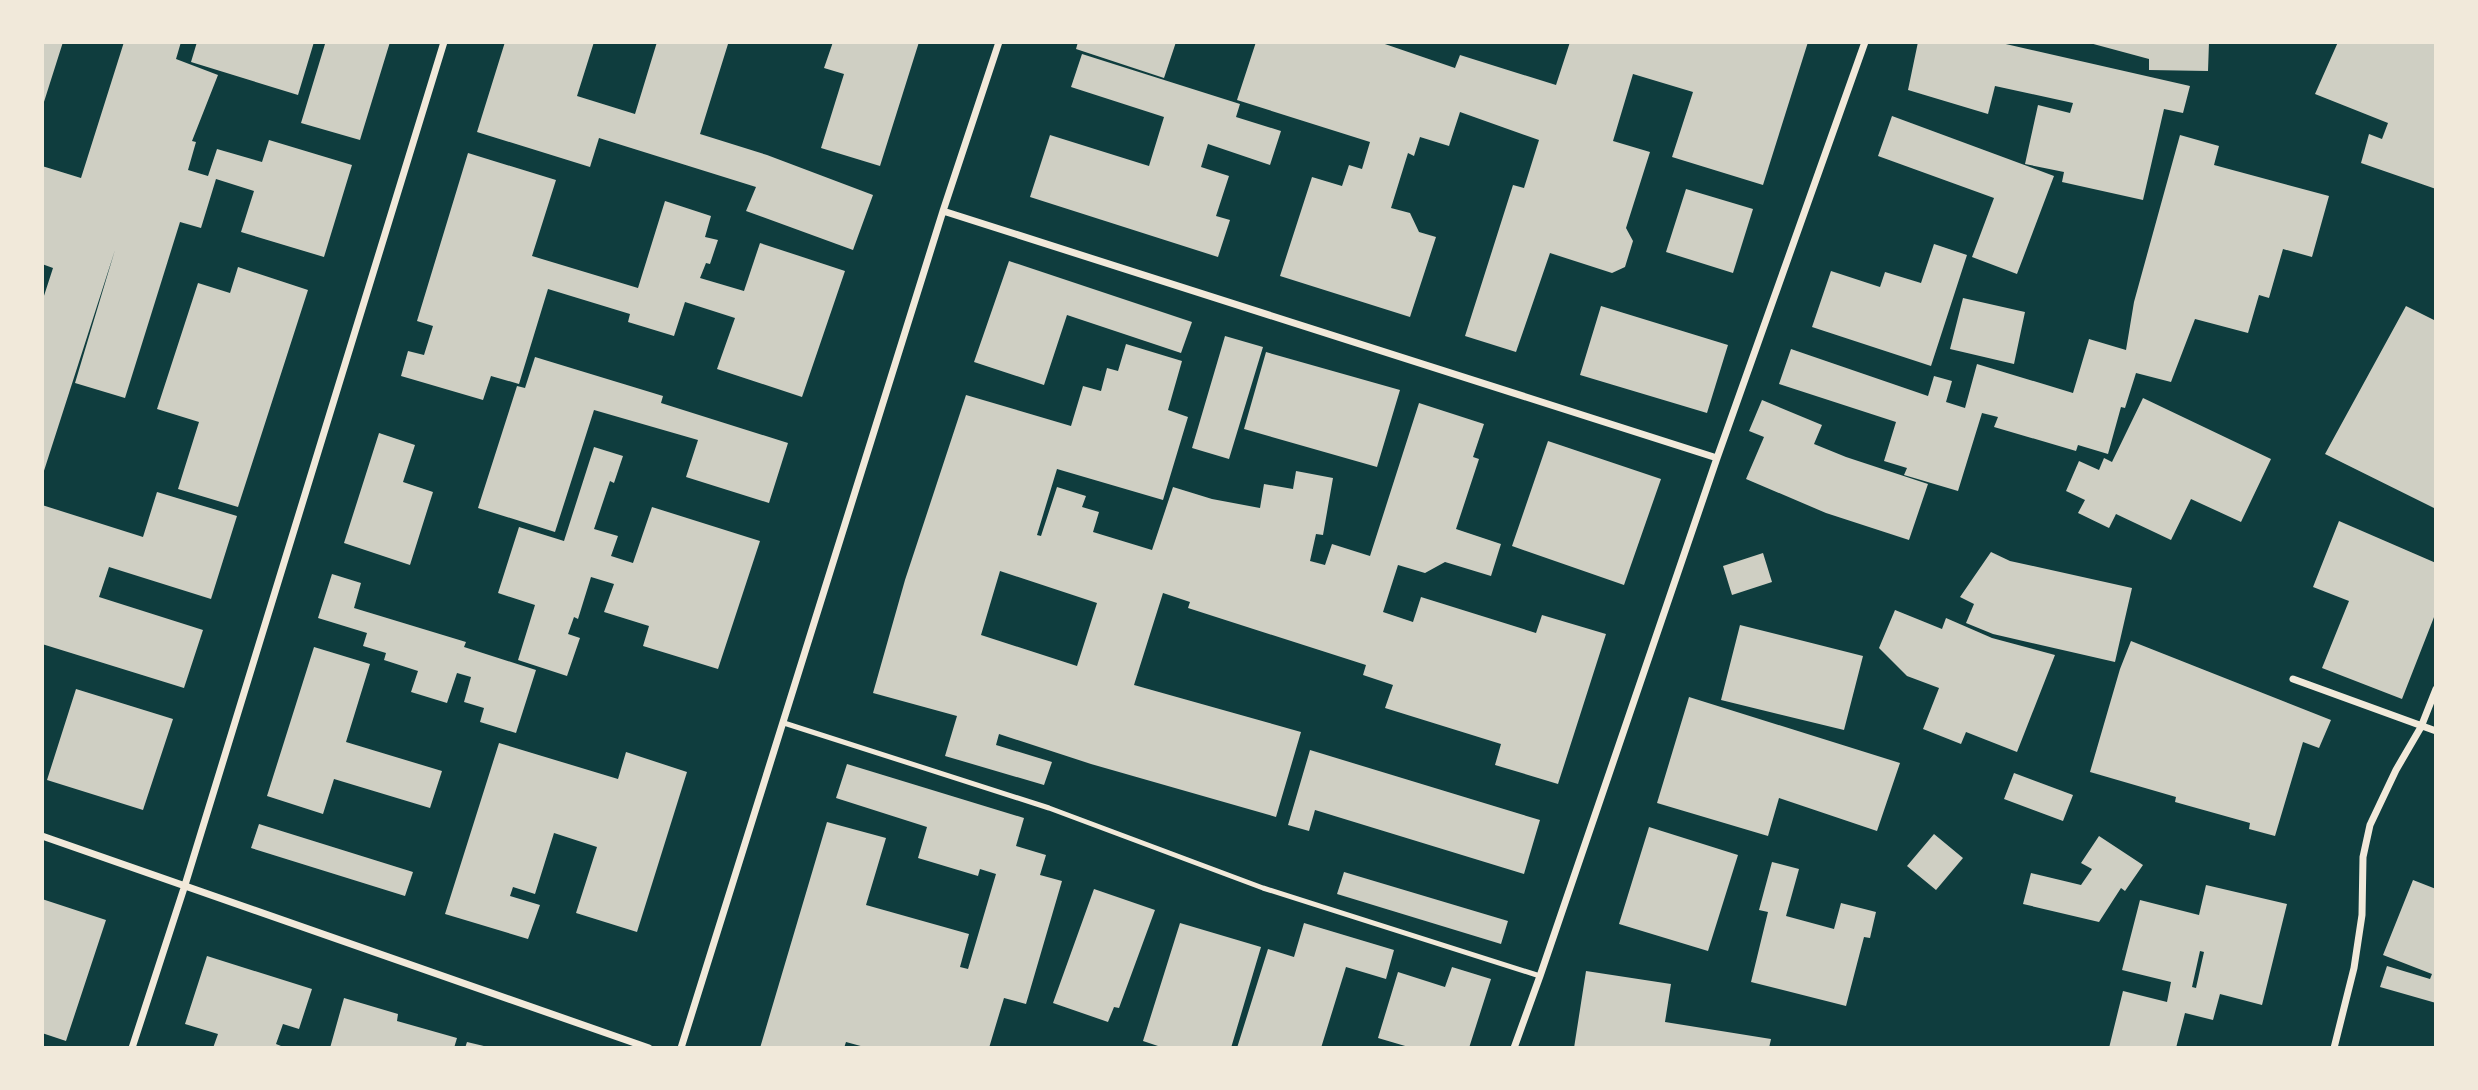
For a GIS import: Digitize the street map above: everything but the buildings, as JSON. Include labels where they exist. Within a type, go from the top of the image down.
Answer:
[{"type":"street","points":[[132,1048],[185,885],[444,42]]},
{"type":"street","points":[[681,1048],[943,211],[999,42]]},
{"type":"street","points":[[1514,1048],[1541,976],[1717,458],[1865,42]]},
{"type":"street","points":[[943,211],[1717,458]]},
{"type":"street","points":[[2293,679],[2436,731]]},
{"type":"street","points":[[2334,1048],[2354,968],[2362,915],[2363,858],[2371,825],[2396,770],[2421,727],[2436,689]]},
{"type":"street","points":[[42,836],[649,1048]]},
{"type":"lane","points":[[784,723],[1049,808],[1263,888],[1541,976]]}]
